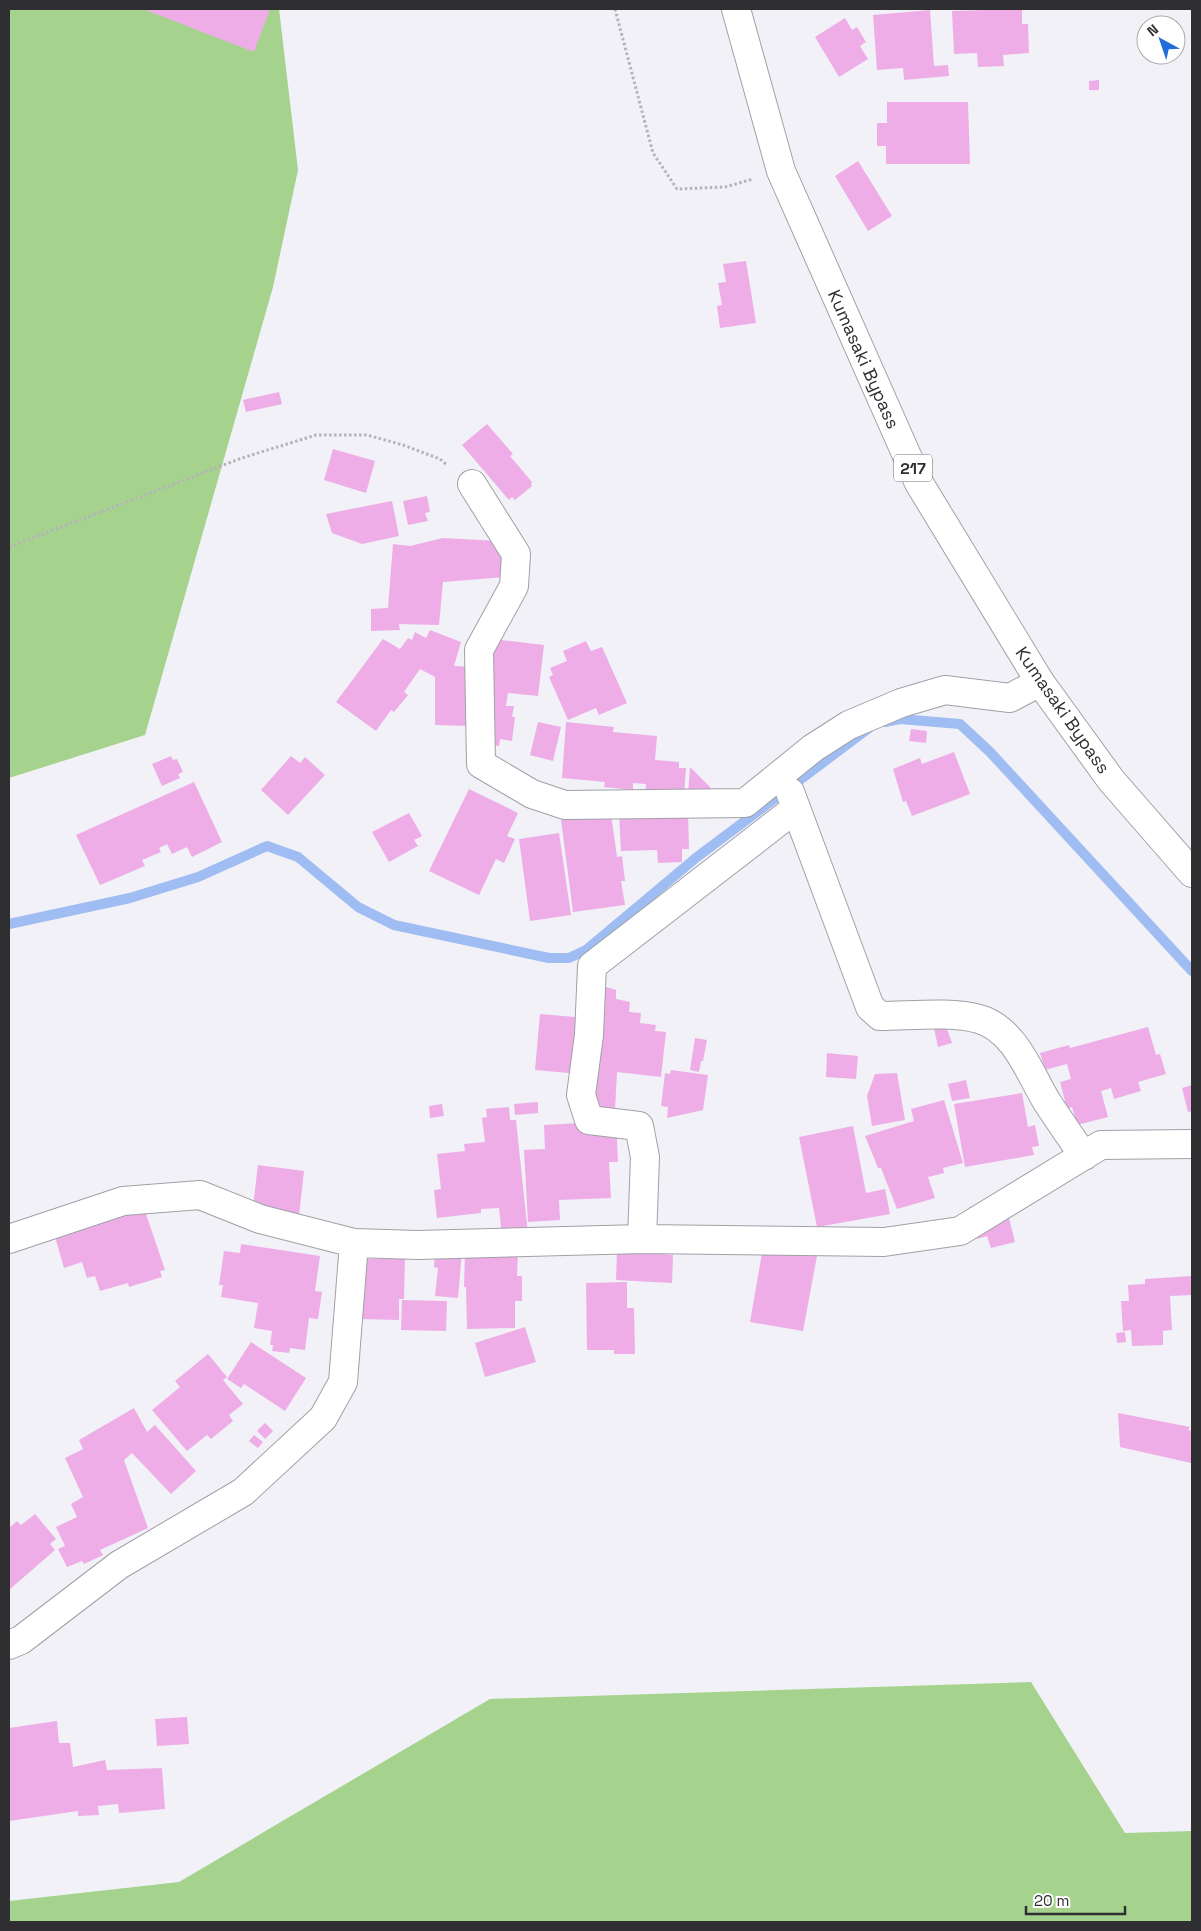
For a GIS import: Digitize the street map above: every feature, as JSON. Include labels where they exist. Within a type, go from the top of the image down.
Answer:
[{"type":"main road","name":"Kumasaki Bypass","points":[[736,9],[781,171],[919,483],[1040,682],[1111,780],[1192,873]]},
{"type":"main road","points":[[472,484],[516,554],[514,586],[478,650],[481,764],[532,794],[565,804],[745,803],[784,769],[849,725],[900,703],[945,690],[1010,698],[1040,682]]},
{"type":"main road","points":[[784,769],[795,809],[870,1007],[880,1016],[964,1016],[979,1019],[997,1028],[1013,1044],[1051,1108],[1084,1156]]},
{"type":"main road","points":[[642,1239],[645,1157],[639,1126],[589,1120],[581,1094],[590,1036],[592,966],[795,809]]},
{"type":"main road","points":[[9,1239],[124,1200],[200,1195],[260,1219],[354,1243],[418,1245],[642,1239],[884,1242],[960,1231],[1101,1145],[1192,1144]]},
{"type":"main road","points":[[9,1645],[21,1640],[119,1565],[243,1492],[324,1418],[343,1382],[354,1243]]},
{"type":"path","points":[[615,9],[653,153],[677,190],[724,187],[781,171]]},
{"type":"path","points":[[9,547],[242,458],[316,435],[367,435],[388,440],[440,459],[472,484]]},
{"type":"green space","points":[[9,9],[279,9],[298,170],[273,287],[145,735],[9,778]]},
{"type":"green space","points":[[1031,1682],[1125,1833],[1192,1831],[1192,1922],[9,1922],[9,1901],[179,1882],[490,1699]]},
{"type":"building","points":[[143,9],[270,9],[254,52]]},
{"type":"building","points":[[1022,9],[1022,24],[1028,24],[1029,53],[1003,55],[1004,66],[978,67],[977,53],[954,54],[952,11]]},
{"type":"building","points":[[930,10],[934,66],[948,65],[949,76],[904,80],[903,68],[877,70],[873,15]]},
{"type":"building","points":[[845,18],[852,30],[857,27],[866,42],[860,46],[868,59],[839,77],[815,37]]},
{"type":"building","points":[[1099,80],[1099,90],[1089,90],[1089,81]]},
{"type":"building","points":[[887,102],[968,102],[970,164],[886,164],[886,146],[877,146],[877,123],[887,123]]},
{"type":"building","points":[[858,161],[892,216],[868,231],[835,176]]},
{"type":"building","points":[[746,261],[756,323],[720,328],[717,306],[722,305],[718,283],[726,282],[723,264]]},
{"type":"building","points":[[279,392],[282,404],[246,412],[243,400]]},
{"type":"building","points":[[487,424],[513,454],[510,456],[532,482],[532,486],[515,500],[512,497],[509,500],[462,445]]},
{"type":"building","points":[[333,449],[375,461],[366,493],[324,480]]},
{"type":"building","points":[[427,496],[430,512],[425,513],[428,521],[408,525],[403,501]]},
{"type":"building","points":[[392,501],[399,536],[362,544],[332,533],[326,514]]},
{"type":"building","points":[[443,538],[497,541],[497,552],[506,553],[505,577],[443,582],[439,625],[399,624],[400,630],[371,631],[371,609],[388,608],[393,544],[410,546]]},
{"type":"building","points":[[430,630],[461,642],[454,666],[472,667],[470,726],[435,725],[435,677],[420,669],[404,692],[408,695],[394,712],[391,710],[376,731],[336,702],[383,639],[400,649],[408,638],[412,640],[415,632],[426,638]]},
{"type":"building","points":[[492,639],[544,645],[538,696],[508,693],[506,706],[514,706],[512,717],[515,717],[512,741],[500,739],[499,746],[478,743]]},
{"type":"building","points":[[586,641],[591,651],[602,647],[627,703],[599,715],[596,708],[568,720],[549,677],[553,675],[550,668],[567,661],[563,651]]},
{"type":"building","points":[[538,722],[561,727],[553,761],[530,755]]},
{"type":"building","points":[[566,722],[614,727],[613,732],[657,736],[655,760],[679,762],[679,768],[686,768],[684,795],[645,793],[646,784],[633,783],[633,790],[604,787],[605,782],[562,778]]},
{"type":"building","points":[[911,729],[927,731],[926,743],[909,741]]},
{"type":"building","points":[[954,752],[970,794],[912,816],[906,801],[903,802],[893,769],[920,758],[922,764]]},
{"type":"building","points":[[171,756],[173,760],[177,759],[183,772],[178,774],[180,778],[162,786],[152,764]]},
{"type":"building","points":[[291,756],[300,763],[305,757],[325,775],[288,815],[261,790]]},
{"type":"building","points":[[690,767],[710,787],[711,797],[688,795]]},
{"type":"building","points":[[194,782],[222,842],[192,857],[187,847],[172,854],[167,844],[159,848],[161,852],[142,860],[145,866],[100,885],[76,835]]},
{"type":"building","points":[[469,789],[518,813],[507,836],[515,839],[504,863],[496,859],[479,895],[429,871]]},
{"type":"building","points":[[688,812],[689,849],[682,849],[682,862],[658,863],[657,850],[621,851],[619,813]]},
{"type":"building","points":[[409,813],[422,836],[414,840],[418,846],[389,862],[372,832]]},
{"type":"building","points":[[611,814],[617,857],[622,856],[625,881],[621,881],[625,905],[573,912],[561,820]]},
{"type":"building","points":[[559,833],[571,915],[530,921],[519,839]]},
{"type":"building","points":[[603,986],[616,990],[616,999],[630,1002],[629,1012],[641,1013],[640,1023],[656,1025],[655,1031],[666,1032],[661,1077],[617,1072],[615,1110],[591,1109]]},
{"type":"building","points":[[540,1014],[586,1018],[580,1074],[535,1070]]},
{"type":"building","points":[[1148,1027],[1156,1055],[1160,1054],[1166,1074],[1138,1082],[1141,1091],[1114,1099],[1111,1088],[1101,1091],[1108,1117],[1077,1125],[1072,1107],[1067,1109],[1060,1082],[1071,1079],[1067,1064],[1045,1070],[1040,1053],[1069,1045],[1070,1048]]},
{"type":"building","points":[[934,1028],[947,1029],[952,1043],[938,1047]]},
{"type":"building","points":[[695,1038],[707,1040],[699,1072],[690,1070]]},
{"type":"building","points":[[827,1053],[858,1056],[856,1079],[826,1077]]},
{"type":"building","points":[[671,1070],[708,1075],[703,1110],[667,1118],[668,1107],[661,1106],[665,1073],[670,1074]]},
{"type":"building","points":[[897,1073],[905,1120],[872,1126],[867,1096],[875,1074]]},
{"type":"building","points":[[966,1080],[970,1098],[952,1101],[948,1084]]},
{"type":"building","points":[[1192,1085],[1192,1111],[1188,1112],[1182,1088]]},
{"type":"building","points":[[1022,1093],[1028,1127],[1035,1125],[1039,1146],[1032,1147],[1034,1155],[965,1167],[954,1104]]},
{"type":"building","points":[[944,1100],[963,1163],[943,1168],[944,1173],[928,1177],[935,1198],[897,1209],[881,1168],[878,1168],[865,1136],[914,1121],[911,1109]]},
{"type":"building","points":[[538,1102],[538,1113],[515,1115],[514,1104]]},
{"type":"building","points":[[442,1104],[444,1116],[430,1118],[429,1106]]},
{"type":"building","points":[[509,1107],[510,1120],[516,1120],[528,1234],[502,1235],[499,1208],[481,1209],[481,1213],[437,1218],[434,1190],[441,1189],[437,1154],[465,1151],[464,1144],[485,1142],[482,1118],[487,1117],[486,1109]]},
{"type":"building","points":[[616,1121],[618,1162],[609,1162],[611,1198],[559,1200],[560,1220],[528,1222],[524,1150],[545,1149],[544,1125]]},
{"type":"building","points":[[853,1126],[866,1193],[885,1189],[890,1214],[817,1227],[799,1137]]},
{"type":"building","points":[[258,1165],[304,1171],[299,1216],[253,1206]]},
{"type":"building","points":[[1004,1198],[1015,1242],[991,1248],[987,1236],[977,1239],[969,1207]]},
{"type":"building","points":[[144,1208],[165,1270],[160,1271],[162,1277],[129,1287],[128,1283],[100,1291],[95,1276],[87,1278],[82,1262],[64,1268],[54,1233]]},
{"type":"building","points":[[241,1244],[320,1256],[315,1291],[322,1292],[318,1319],[309,1318],[305,1350],[290,1348],[289,1353],[272,1351],[273,1345],[270,1345],[272,1331],[254,1328],[258,1303],[221,1297],[223,1285],[219,1285],[224,1251],[240,1253]]},
{"type":"building","points":[[815,1245],[812,1255],[817,1256],[803,1331],[750,1322],[763,1247]]},
{"type":"building","points":[[435,1249],[462,1252],[458,1298],[435,1296],[438,1268],[434,1267]]},
{"type":"building","points":[[617,1251],[673,1255],[672,1283],[616,1280]]},
{"type":"building","points":[[465,1252],[518,1252],[517,1276],[522,1276],[522,1301],[515,1301],[515,1328],[467,1329],[466,1287],[464,1287]]},
{"type":"building","points":[[365,1259],[405,1259],[404,1299],[399,1299],[399,1320],[362,1319]]},
{"type":"building","points":[[1192,1276],[1192,1295],[1170,1296],[1172,1330],[1163,1331],[1163,1345],[1132,1346],[1131,1330],[1123,1331],[1121,1301],[1129,1301],[1128,1285],[1145,1284],[1145,1279]]},
{"type":"building","points":[[627,1282],[627,1308],[634,1308],[635,1354],[614,1354],[614,1350],[587,1350],[586,1283]]},
{"type":"building","points":[[402,1300],[447,1301],[446,1331],[401,1330]]},
{"type":"building","points":[[525,1327],[536,1362],[485,1377],[475,1343]]},
{"type":"building","points":[[1125,1332],[1126,1342],[1117,1343],[1116,1333]]},
{"type":"building","points":[[251,1342],[306,1378],[285,1411],[244,1384],[241,1388],[227,1379]]},
{"type":"building","points":[[208,1354],[227,1377],[223,1380],[243,1404],[229,1415],[233,1421],[211,1439],[207,1435],[187,1451],[152,1410],[180,1387],[175,1381]]},
{"type":"building","points":[[134,1408],[147,1432],[155,1425],[196,1471],[171,1494],[132,1453],[124,1460],[148,1528],[100,1550],[103,1555],[84,1564],[82,1561],[67,1567],[58,1549],[65,1546],[56,1527],[77,1517],[71,1504],[83,1497],[65,1458],[83,1449],[79,1440]]},
{"type":"building","points":[[1118,1413],[1190,1427],[1188,1430],[1192,1431],[1191,1463],[1120,1447]]},
{"type":"building","points":[[265,1423],[273,1431],[265,1439],[257,1431]]},
{"type":"building","points":[[254,1435],[263,1442],[258,1448],[249,1441]]},
{"type":"building","points":[[35,1514],[56,1539],[50,1544],[55,1550],[9,1590],[9,1528],[17,1521],[21,1525]]},
{"type":"building","points":[[187,1717],[189,1744],[157,1746],[155,1719]]},
{"type":"building","points":[[57,1721],[59,1743],[70,1743],[73,1767],[105,1760],[107,1770],[162,1768],[165,1809],[119,1813],[118,1804],[98,1806],[99,1815],[78,1816],[78,1811],[9,1821],[9,1728]]},
{"type":"waterway","points":[[885,722],[900,719],[960,724],[990,752],[1192,971]]},
{"type":"waterway","points":[[9,924],[130,898],[198,877],[267,846],[298,857],[358,907],[394,925],[549,958],[569,958],[586,950],[697,857],[869,728]]}]
